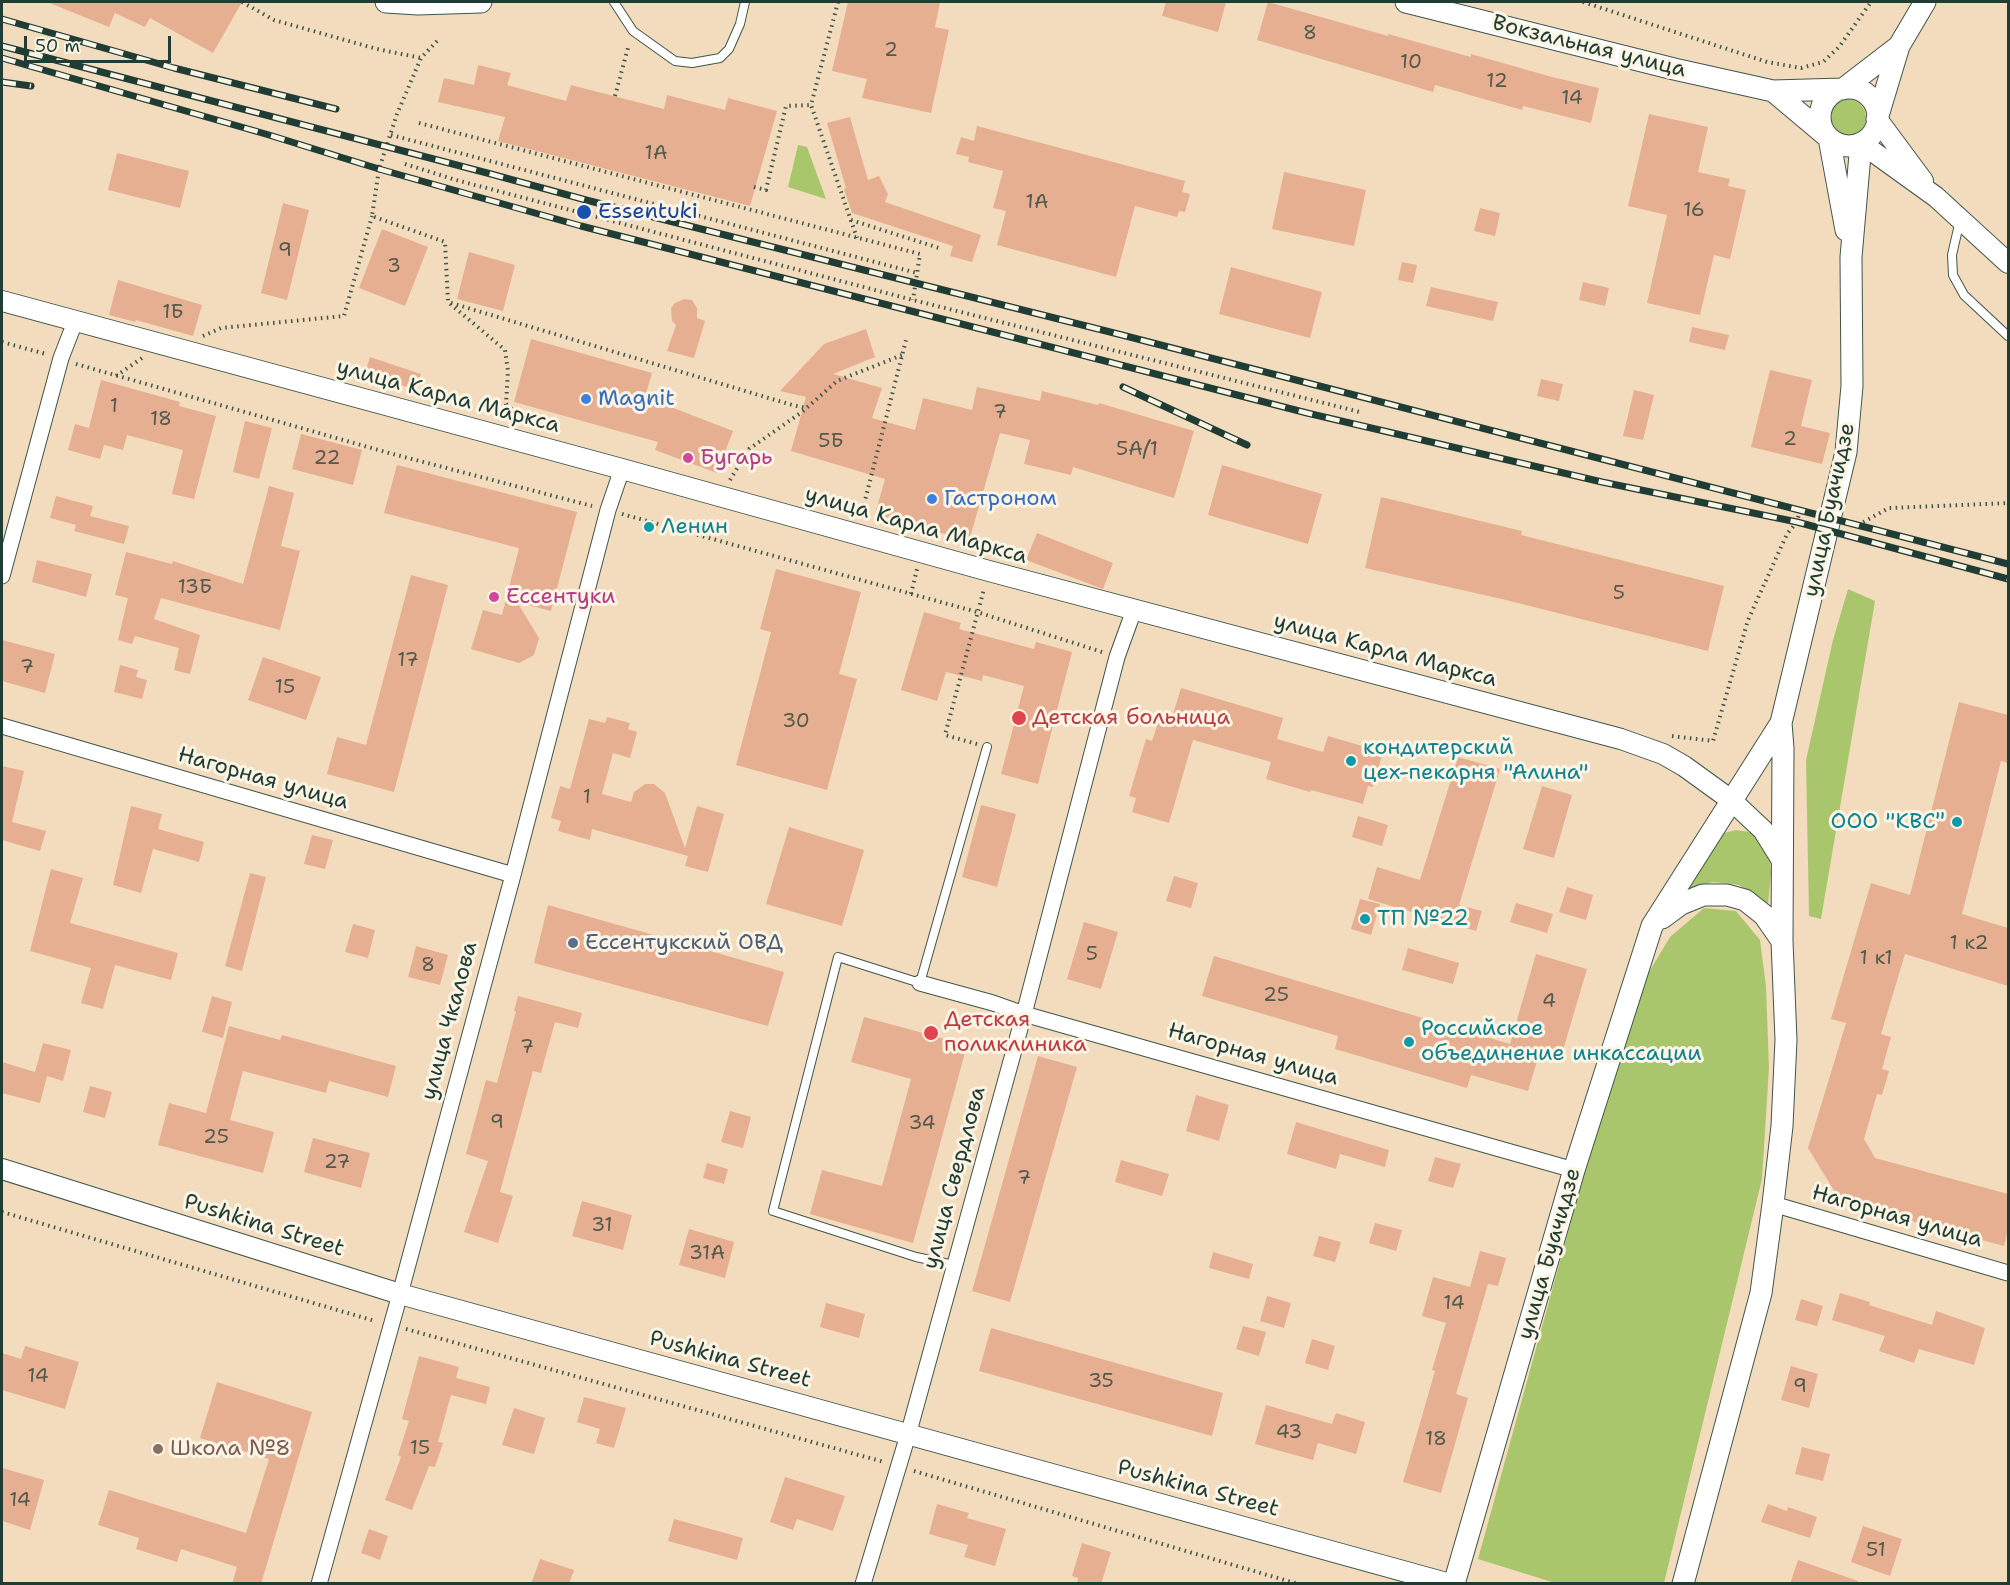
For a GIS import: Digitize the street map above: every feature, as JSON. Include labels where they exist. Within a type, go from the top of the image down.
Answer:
[{"type":"main road","points":[[386,2],[418,4],[481,2]]},
{"type":"main road","name":"Вокзальная улица","points":[[1406,2],[1674,69],[1773,91]]},
{"type":"main road","points":[[1773,91],[1829,138],[1844,146],[1861,143],[1873,133],[1899,46],[1926,2]]},
{"type":"main road","points":[[1851,257],[1829,138],[1820,123],[1822,105],[1834,92],[1843,89],[1899,46]]},
{"type":"main road","points":[[1773,91],[1852,88],[1868,95],[1877,110],[1877,119]]},
{"type":"main road","points":[[1851,257],[1861,143]]},
{"type":"main road","name":"улица Буачидзе","points":[[1683,1584],[1761,1293],[1773,1204],[1782,1126],[1786,1040],[1782,941],[1783,748],[1781,723],[1846,452],[1852,386],[1851,257]]},
{"type":"main road","name":"улица Буачидзе","points":[[1452,1584],[1574,1170],[1652,926],[1781,723]]},
{"type":"main road","points":[[1652,926],[1681,904],[1703,895],[1727,895],[1746,900],[1764,915],[1782,941]]},
{"type":"street","points":[[1877,119],[1935,197]]},
{"type":"street","points":[[1861,143],[1935,197],[2008,263]]},
{"type":"street","name":"улица Карла Маркса","points":[[2,302],[622,469],[989,571],[1622,739],[1663,754],[1684,766],[1731,800],[1763,830],[1781,860]]},
{"type":"street","points":[[2,576],[61,358],[75,322]]},
{"type":"street","name":"улица Чкалова","points":[[319,1584],[513,875],[608,510],[622,469]]},
{"type":"street","name":"улица Свердлова","points":[[863,1584],[908,1435],[1024,1014],[1117,657],[1134,610]]},
{"type":"street","name":"Нагорная улица","points":[[2,726],[513,875]]},
{"type":"street","name":"Нагорная улица","points":[[920,983],[1574,1170]]},
{"type":"street","name":"Pushkina Street","points":[[2,1169],[400,1294],[1452,1584]]},
{"type":"street","name":"Нагорная улица","points":[[1773,1204],[2008,1273]]},
{"type":"lane","points":[[614,2],[633,31],[675,61],[692,63],[708,62],[720,58],[729,49],[740,24],[745,2]]},
{"type":"lane","points":[[1960,219],[1952,255],[1953,275],[1964,295],[2008,336]]},
{"type":"lane","points":[[954,1265],[916,1257],[774,1211],[838,957],[920,983],[987,747]]},
{"type":"path","points":[[242,2],[274,20],[377,49],[421,58]]},
{"type":"path","points":[[838,2],[811,105],[857,239]]},
{"type":"path","points":[[1583,2],[1767,62],[1801,68],[1823,62],[1839,46],[1871,2]]},
{"type":"path","points":[[615,96],[633,31]]},
{"type":"path","points":[[202,336],[221,328],[344,316],[372,216],[379,169],[397,114],[421,58],[437,41]]},
{"type":"path","points":[[754,187],[766,190],[786,106],[811,105]]},
{"type":"path","points":[[419,123],[920,254],[913,300]]},
{"type":"path","points":[[391,135],[917,273]]},
{"type":"path","points":[[405,164],[456,180],[913,300],[1360,412]]},
{"type":"path","points":[[372,216],[445,242],[448,302],[505,350],[508,371],[506,404],[525,422]]},
{"type":"path","points":[[851,220],[939,248]]},
{"type":"path","points":[[448,302],[807,408]]},
{"type":"path","points":[[858,534],[906,340]]},
{"type":"path","points":[[2,342],[377,450],[608,510],[976,612],[1117,657]]},
{"type":"path","points":[[739,485],[728,482],[749,449],[807,408],[837,381],[902,355]]},
{"type":"path","points":[[513,419],[533,425]]},
{"type":"path","points":[[1858,525],[1889,508],[2008,503]]},
{"type":"path","points":[[1663,754],[1668,735],[1713,741],[1748,620],[1787,534],[1797,522],[1800,510]]},
{"type":"path","points":[[987,747],[945,735],[976,612],[989,571]]},
{"type":"path","points":[[2,1212],[391,1325],[898,1466],[1298,1584]]},
{"type":"green space","points":[[1847,99],[1860,105],[1866,118],[1860,131],[1847,137],[1834,131],[1828,118],[1834,105]]},
{"type":"green space","points":[[798,145],[807,147],[826,199],[788,187]]},
{"type":"green space","points":[[1848,589],[1875,601],[1821,919],[1809,916],[1806,760],[1833,640]]},
{"type":"green space","points":[[1736,830],[1749,832],[1769,847],[1771,873],[1768,905],[1739,885],[1713,882],[1688,889],[1724,833]]},
{"type":"green space","points":[[1704,908],[1736,911],[1760,940],[1766,986],[1769,1068],[1762,1179],[1664,1583],[1555,1583],[1478,1559],[1597,1127],[1640,987],[1670,937]]},
{"type":"building","points":[[47,2],[242,2],[213,53],[150,18],[145,27],[115,13],[109,27]]},
{"type":"building","points":[[848,2],[940,2],[935,27],[949,30],[931,113],[862,98],[867,79],[832,71]]},
{"type":"building","points":[[1166,2],[1226,2],[1218,32],[1162,16]]},
{"type":"building","points":[[1268,2],[1388,36],[1388,34],[1471,57],[1471,54],[1599,88],[1591,123],[1523,106],[1522,110],[1435,85],[1433,92],[1257,40]]},
{"type":"building","points":[[478,65],[511,73],[507,85],[566,101],[571,85],[664,109],[667,95],[725,110],[728,98],[777,111],[750,206],[498,141],[505,117],[438,102],[444,78],[474,85]]},
{"type":"building","points":[[1649,114],[1708,127],[1698,172],[1730,179],[1728,186],[1746,190],[1730,259],[1714,255],[1700,315],[1647,303],[1667,215],[1628,206]]},
{"type":"building","points":[[850,117],[868,180],[879,176],[888,194],[885,202],[981,235],[972,262],[950,256],[953,246],[852,213],[827,123]]},
{"type":"building","points":[[977,126],[1185,181],[1182,192],[1190,194],[1185,212],[1179,211],[1177,217],[1135,206],[1116,277],[997,245],[1006,211],[993,208],[1003,171],[968,162],[969,157],[956,154],[961,137],[974,141]]},
{"type":"building","points":[[117,153],[189,171],[180,208],[108,190]]},
{"type":"building","points":[[1284,172],[1366,190],[1354,246],[1272,229]]},
{"type":"building","points":[[283,203],[309,210],[287,300],[261,293]]},
{"type":"building","points":[[1480,208],[1500,213],[1495,236],[1474,231]]},
{"type":"building","points":[[382,229],[428,247],[405,306],[359,288]]},
{"type":"building","points":[[469,252],[515,265],[503,311],[457,299]]},
{"type":"building","points":[[1402,262],[1417,265],[1413,283],[1398,280]]},
{"type":"building","points":[[1231,267],[1322,292],[1310,338],[1219,314]]},
{"type":"building","points":[[118,280],[202,305],[193,336],[109,315]]},
{"type":"building","points":[[1583,282],[1609,288],[1605,306],[1579,300]]},
{"type":"building","points":[[1431,287],[1498,302],[1493,321],[1426,306]]},
{"type":"building","points":[[684,299],[692,300],[697,308],[697,318],[705,321],[694,358],[667,351],[676,325],[672,321],[671,308],[675,303]]},
{"type":"building","points":[[1692,327],[1729,335],[1725,350],[1689,342]]},
{"type":"building","points":[[866,329],[875,357],[833,374],[882,388],[872,418],[915,430],[923,398],[972,410],[977,387],[1040,401],[1042,391],[1098,405],[1099,403],[1194,431],[1174,498],[1073,467],[1071,475],[1024,464],[1030,440],[1000,433],[969,541],[875,514],[885,479],[791,451],[806,397],[780,391],[824,344]]},
{"type":"building","points":[[531,339],[652,373],[645,397],[733,431],[717,473],[655,450],[658,442],[514,402]]},
{"type":"building","points":[[370,357],[421,374],[416,390],[365,373]]},
{"type":"building","points":[[1770,370],[1812,380],[1801,426],[1830,433],[1822,464],[1751,447]]},
{"type":"building","points":[[1541,379],[1563,384],[1559,401],[1537,396]]},
{"type":"building","points":[[101,380],[180,402],[179,406],[216,416],[194,499],[172,494],[183,450],[127,435],[123,450],[104,445],[100,459],[68,450],[75,424],[89,428]]},
{"type":"building","points":[[1634,390],[1654,395],[1643,440],[1623,436]]},
{"type":"building","points":[[245,421],[272,428],[259,479],[233,472]]},
{"type":"building","points":[[301,434],[362,450],[353,485],[292,469]]},
{"type":"building","points":[[397,465],[577,512],[551,611],[517,602],[539,638],[534,655],[519,663],[471,649],[483,610],[502,615],[519,548],[384,513]]},
{"type":"building","points":[[1222,465],[1322,494],[1308,544],[1208,515]]},
{"type":"building","points":[[269,486],[294,493],[281,546],[300,551],[280,630],[161,598],[154,619],[200,635],[190,674],[174,670],[179,648],[135,636],[132,644],[118,640],[128,598],[115,595],[126,552],[172,564],[173,561],[243,584]]},
{"type":"building","points":[[56,496],[93,506],[90,516],[129,526],[124,544],[74,531],[76,525],[50,518]]},
{"type":"building","points":[[1381,497],[1522,531],[1521,535],[1724,586],[1708,651],[1506,600],[1365,568]]},
{"type":"building","points":[[1037,533],[1113,563],[1103,589],[1026,560]]},
{"type":"building","points":[[37,560],[92,574],[86,597],[32,582]]},
{"type":"building","points":[[776,569],[861,592],[839,674],[857,679],[827,790],[736,765],[771,632],[760,629]]},
{"type":"building","points":[[411,575],[448,585],[394,792],[327,774],[337,737],[366,745]]},
{"type":"building","points":[[924,612],[961,623],[959,629],[1034,649],[1036,642],[1072,652],[1038,784],[1001,774],[1024,686],[983,675],[982,681],[946,672],[937,701],[901,690]]},
{"type":"building","points":[[2,640],[55,654],[45,693],[2,681]]},
{"type":"building","points":[[263,657],[321,677],[306,720],[248,700]]},
{"type":"building","points":[[120,665],[138,670],[136,677],[147,680],[142,699],[114,692]]},
{"type":"building","points":[[1181,688],[1283,718],[1277,739],[1323,752],[1328,736],[1383,752],[1373,787],[1368,786],[1363,804],[1311,790],[1310,792],[1266,779],[1271,762],[1193,740],[1169,823],[1132,812],[1136,798],[1129,796],[1146,739],[1152,741],[1158,723],[1169,727]]},
{"type":"building","points":[[1959,702],[2008,715],[2008,763],[2001,761],[1962,914],[2008,928],[2008,986],[1905,954],[1881,1034],[1891,1037],[1882,1069],[1889,1071],[1882,1095],[1877,1094],[1864,1139],[1875,1158],[2008,1194],[2008,1229],[2004,1246],[1841,1202],[1808,1148],[1846,1023],[1831,1019],[1871,883],[1910,895]]},
{"type":"building","points":[[607,717],[630,723],[628,729],[637,732],[630,758],[613,753],[602,794],[631,802],[634,792],[645,784],[654,784],[665,793],[685,848],[697,806],[724,814],[708,872],[685,866],[688,856],[592,829],[590,840],[558,831],[561,821],[551,818],[560,786],[570,789],[589,719],[605,723]]},
{"type":"building","points":[[1458,757],[1500,769],[1459,905],[1482,911],[1476,931],[1368,899],[1377,867],[1420,880]]},
{"type":"building","points":[[2,766],[24,771],[12,822],[46,831],[40,851],[2,840]]},
{"type":"building","points":[[1542,786],[1572,795],[1554,858],[1523,849]]},
{"type":"building","points":[[981,805],[1016,814],[997,887],[962,877]]},
{"type":"building","points":[[131,806],[162,814],[158,829],[204,842],[199,862],[153,849],[141,893],[113,885]]},
{"type":"building","points":[[1358,816],[1388,825],[1382,846],[1352,837]]},
{"type":"building","points":[[789,827],[864,850],[842,926],[766,904]]},
{"type":"building","points":[[312,835],[333,840],[325,869],[304,864]]},
{"type":"building","points":[[51,869],[83,878],[70,923],[178,953],[171,980],[115,965],[103,1009],[81,1003],[91,968],[30,951]]},
{"type":"building","points":[[250,873],[266,877],[242,971],[225,966]]},
{"type":"building","points":[[1174,876],[1198,883],[1191,908],[1166,901]]},
{"type":"building","points":[[1567,887],[1593,895],[1586,920],[1559,912]]},
{"type":"building","name":"ТП №22","points":[[1360,899],[1380,904],[1371,935],[1351,929]]},
{"type":"building","points":[[1516,903],[1553,914],[1547,933],[1510,922]]},
{"type":"building","points":[[548,905],[784,972],[768,1026],[534,963]]},
{"type":"building","points":[[1084,922],[1118,932],[1101,989],[1067,979]]},
{"type":"building","points":[[353,924],[375,930],[368,958],[345,952]]},
{"type":"building","points":[[416,946],[448,955],[440,985],[408,977]]},
{"type":"building","points":[[1408,948],[1459,963],[1453,984],[1402,970]]},
{"type":"building","points":[[1536,954],[1587,969],[1561,1057],[1540,1051],[1528,1091],[1471,1075],[1467,1088],[1335,1049],[1338,1036],[1202,996],[1214,956],[1510,1044]]},
{"type":"building","points":[[212,996],[232,1002],[223,1038],[202,1032]]},
{"type":"building","points":[[518,996],[582,1013],[578,1028],[555,1022],[541,1073],[533,1071],[500,1192],[513,1196],[498,1243],[464,1232],[488,1161],[466,1154],[486,1080],[497,1083]]},
{"type":"building","points":[[864,1017],[967,1045],[913,1243],[810,1214],[822,1170],[882,1186],[911,1079],[851,1062]]},
{"type":"building","points":[[229,1026],[280,1040],[282,1035],[396,1066],[388,1097],[329,1081],[326,1093],[243,1071],[230,1120],[274,1132],[263,1173],[158,1145],[169,1103],[206,1113]]},
{"type":"building","points":[[43,1043],[71,1050],[63,1081],[47,1076],[40,1103],[2,1093],[2,1062],[35,1072]]},
{"type":"building","points":[[1038,1056],[1077,1067],[1010,1302],[972,1291]]},
{"type":"building","points":[[90,1086],[112,1092],[105,1118],[83,1112]]},
{"type":"building","points":[[1196,1095],[1229,1105],[1219,1141],[1186,1131]]},
{"type":"building","points":[[730,1111],[751,1117],[743,1148],[721,1142]]},
{"type":"building","points":[[1296,1122],[1389,1150],[1385,1167],[1340,1154],[1336,1169],[1287,1154]]},
{"type":"building","points":[[313,1138],[370,1153],[361,1188],[304,1172]]},
{"type":"building","points":[[1435,1157],[1461,1164],[1453,1188],[1428,1181]]},
{"type":"building","points":[[1121,1160],[1169,1174],[1162,1196],[1115,1182]]},
{"type":"building","points":[[707,1163],[728,1169],[724,1184],[703,1178]]},
{"type":"building","points":[[582,1201],[632,1215],[623,1250],[572,1236]]},
{"type":"building","points":[[1375,1223],[1402,1230],[1396,1251],[1369,1243]]},
{"type":"building","points":[[689,1229],[734,1242],[725,1278],[679,1265]]},
{"type":"building","points":[[1319,1236],[1341,1242],[1335,1262],[1313,1256]]},
{"type":"building","points":[[1480,1251],[1506,1258],[1498,1286],[1488,1284],[1456,1394],[1468,1398],[1441,1493],[1403,1482],[1435,1371],[1432,1370],[1446,1323],[1422,1316],[1433,1277],[1470,1287]]},
{"type":"building","points":[[1213,1252],[1253,1264],[1249,1279],[1209,1268]]},
{"type":"building","points":[[1840,1293],[1870,1302],[1869,1305],[1932,1325],[1936,1311],[1985,1328],[1974,1365],[1919,1349],[1914,1363],[1879,1351],[1885,1336],[1832,1320]]},
{"type":"building","points":[[1267,1296],[1291,1303],[1284,1328],[1260,1321]]},
{"type":"building","points":[[1801,1299],[1823,1306],[1817,1326],[1795,1320]]},
{"type":"building","points":[[826,1303],[865,1314],[859,1338],[820,1327]]},
{"type":"building","points":[[1243,1326],[1266,1332],[1259,1356],[1236,1349]]},
{"type":"building","points":[[991,1328],[1223,1393],[1212,1436],[979,1371]]},
{"type":"building","points":[[1312,1339],[1335,1346],[1328,1370],[1305,1363]]},
{"type":"building","points":[[25,1346],[79,1362],[65,1409],[2,1390],[2,1353],[21,1359]]},
{"type":"building","points":[[419,1356],[459,1367],[456,1378],[490,1387],[486,1404],[451,1395],[438,1442],[443,1443],[435,1467],[429,1466],[412,1510],[385,1500],[401,1457],[398,1455],[409,1421],[402,1419]]},
{"type":"building","points":[[1791,1366],[1818,1374],[1809,1408],[1781,1400]]},
{"type":"building","points":[[217,1382],[312,1412],[261,1584],[232,1584],[237,1567],[181,1549],[177,1562],[136,1549],[139,1538],[98,1525],[109,1490],[246,1533],[269,1459],[200,1438]]},
{"type":"building","points":[[584,1397],[626,1408],[614,1448],[596,1443],[600,1429],[577,1422]]},
{"type":"building","points":[[1266,1405],[1332,1424],[1336,1413],[1365,1422],[1356,1454],[1318,1443],[1313,1460],[1255,1444]]},
{"type":"building","points":[[514,1408],[545,1418],[534,1454],[502,1445]]},
{"type":"building","points":[[1802,1447],[1830,1454],[1823,1481],[1795,1474]]},
{"type":"building","points":[[2,1468],[44,1480],[30,1530],[2,1521]]},
{"type":"building","points":[[785,1477],[845,1496],[833,1531],[797,1519],[793,1530],[770,1522]]},
{"type":"building","points":[[937,1504],[969,1513],[967,1518],[1006,1529],[995,1566],[964,1557],[968,1545],[929,1534]]},
{"type":"building","points":[[1768,1504],[1787,1511],[1788,1507],[1817,1517],[1810,1538],[1761,1522]]},
{"type":"building","points":[[674,1519],[743,1538],[737,1560],[668,1541]]},
{"type":"building","points":[[1863,1526],[1902,1539],[1890,1576],[1851,1562]]},
{"type":"building","points":[[369,1529],[388,1536],[380,1560],[361,1553]]},
{"type":"building","points":[[1082,1543],[1111,1552],[1101,1584],[1077,1584],[1078,1578],[1072,1576]]},
{"type":"building","points":[[540,1559],[574,1570],[569,1584],[531,1584]]},
{"type":"building","points":[[1798,1560],[1858,1581],[1858,1584],[1790,1584]]},
{"type":"railway","points":[[2,19],[174,68],[336,109]]},
{"type":"railway","points":[[2,46],[586,200],[1122,335],[2008,564]]},
{"type":"railway","points":[[2,58],[581,226],[1307,413],[1602,482],[1797,522],[2008,579]]},
{"type":"railway","points":[[2,82],[31,86]]},
{"type":"railway","points":[[1123,387],[1247,445]]},
{"type":"place","name":"Essentuki","points":[[584,212]]},
{"type":"place","name":"Magnit","points":[[586,399]]},
{"type":"place","name":"Бугарь","points":[[688,458]]},
{"type":"place","name":"Гастроном","points":[[932,499]]},
{"type":"place","name":"Ленин","points":[[649,527]]},
{"type":"place","name":"Ессентуки","points":[[494,597]]},
{"type":"place","name":"Детская больница","points":[[1019,718]]},
{"type":"place","name":"кондитерский цех-пекарня \"Алина\"","points":[[1351,761]]},
{"type":"place","name":"ООО \"КВС\"","points":[[1957,822]]},
{"type":"place","name":"ТП №22","points":[[1365,919]]},
{"type":"place","name":"Ессентукский ОВД","points":[[573,943]]},
{"type":"place","name":"Детская поликлиника","points":[[931,1033]]},
{"type":"place","name":"Российское объединение инкассации","points":[[1409,1042]]},
{"type":"place","name":"Школа №8","points":[[158,1449]]}]
